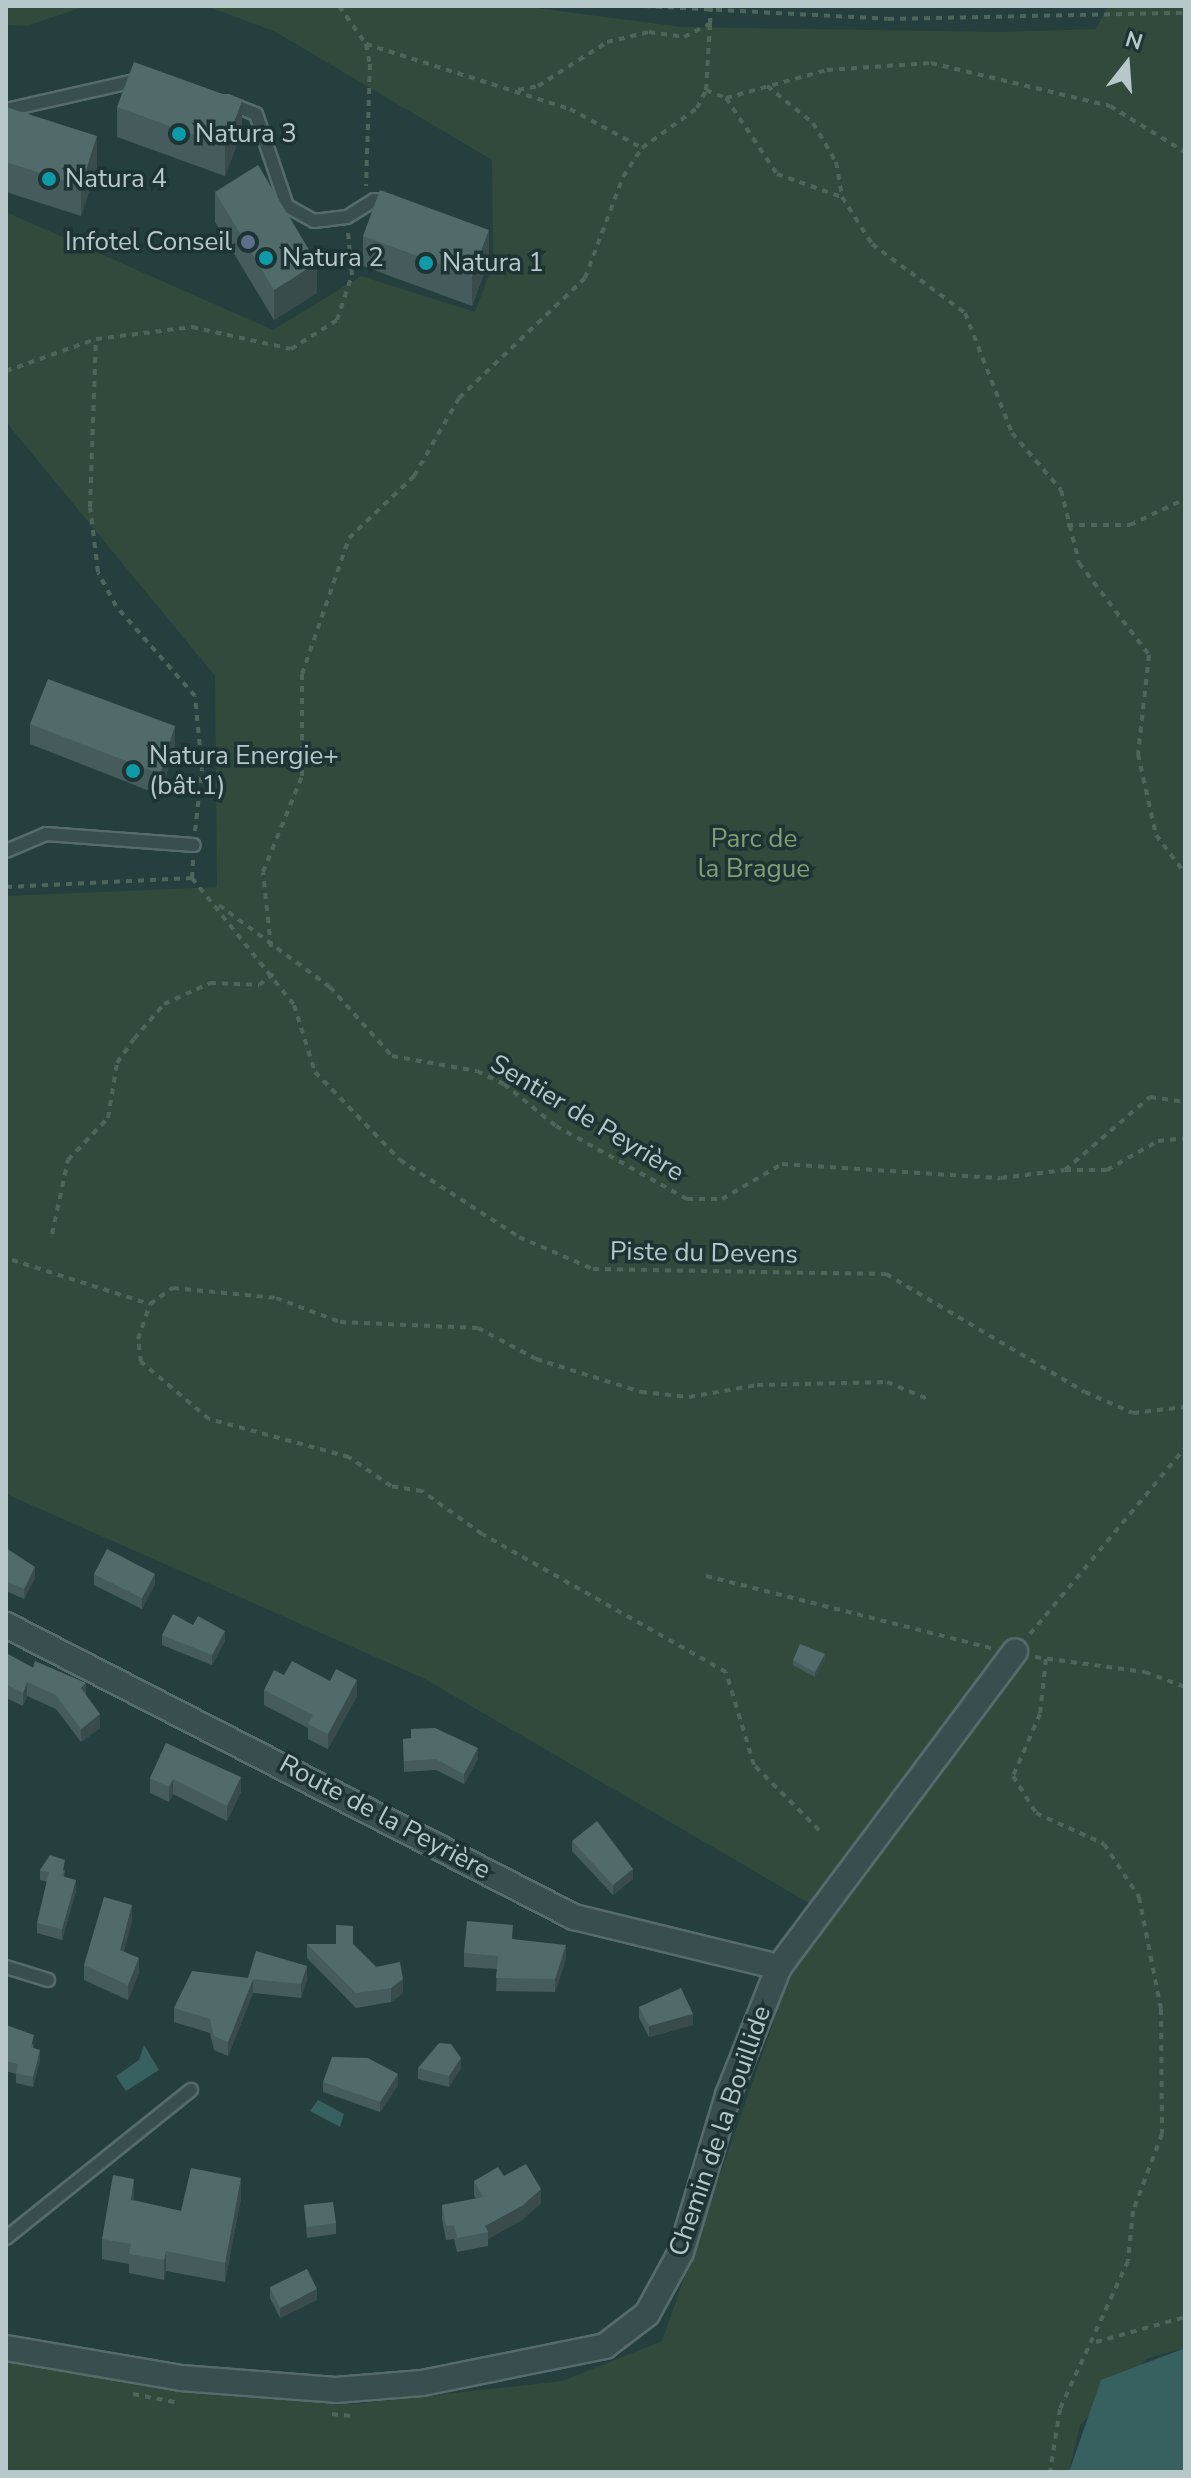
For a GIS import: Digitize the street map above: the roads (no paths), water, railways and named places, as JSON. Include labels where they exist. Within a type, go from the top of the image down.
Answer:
[{"type":"street","name":"Route de la Peyrière","points":[[6,1625],[574,1917],[779,1967]]},
{"type":"street","name":"Chemin de la Bouillide","points":[[6,2348],[181,2378],[336,2390],[422,2383],[605,2346],[647,2314],[681,2252],[728,2095],[779,1967],[1015,1651]]},
{"type":"lane","points":[[6,110],[57,104],[129,80],[160,80]]},
{"type":"lane","points":[[213,97],[256,114],[287,206],[314,221],[347,217],[374,200],[410,206]]},
{"type":"lane","points":[[6,851],[46,834],[194,845]]},
{"type":"lane","points":[[6,1967],[48,1980]]},
{"type":"lane","points":[[6,2238],[191,2090]]},
{"type":"water","points":[[144,2045],[159,2070],[126,2091],[116,2076],[139,2060]]},
{"type":"water","points":[[318,2100],[344,2114],[340,2127],[310,2111]]},
{"type":"water","points":[[1185,2348],[1185,2472],[1069,2472],[1101,2380]]},
{"type":"place","name":"Natura 3","points":[[179,134]]},
{"type":"place","name":"Natura 4","points":[[49,179]]},
{"type":"place","name":"Infotel Conseil","points":[[248,242]]},
{"type":"place","name":"Natura 2","points":[[266,258]]},
{"type":"place","name":"Natura 1","points":[[426,263]]},
{"type":"place","name":"Natura Energie+ (bât.1)","points":[[133,771]]},
{"type":"park label","name":"Parc de la Brague","points":[[754,854]]}]
